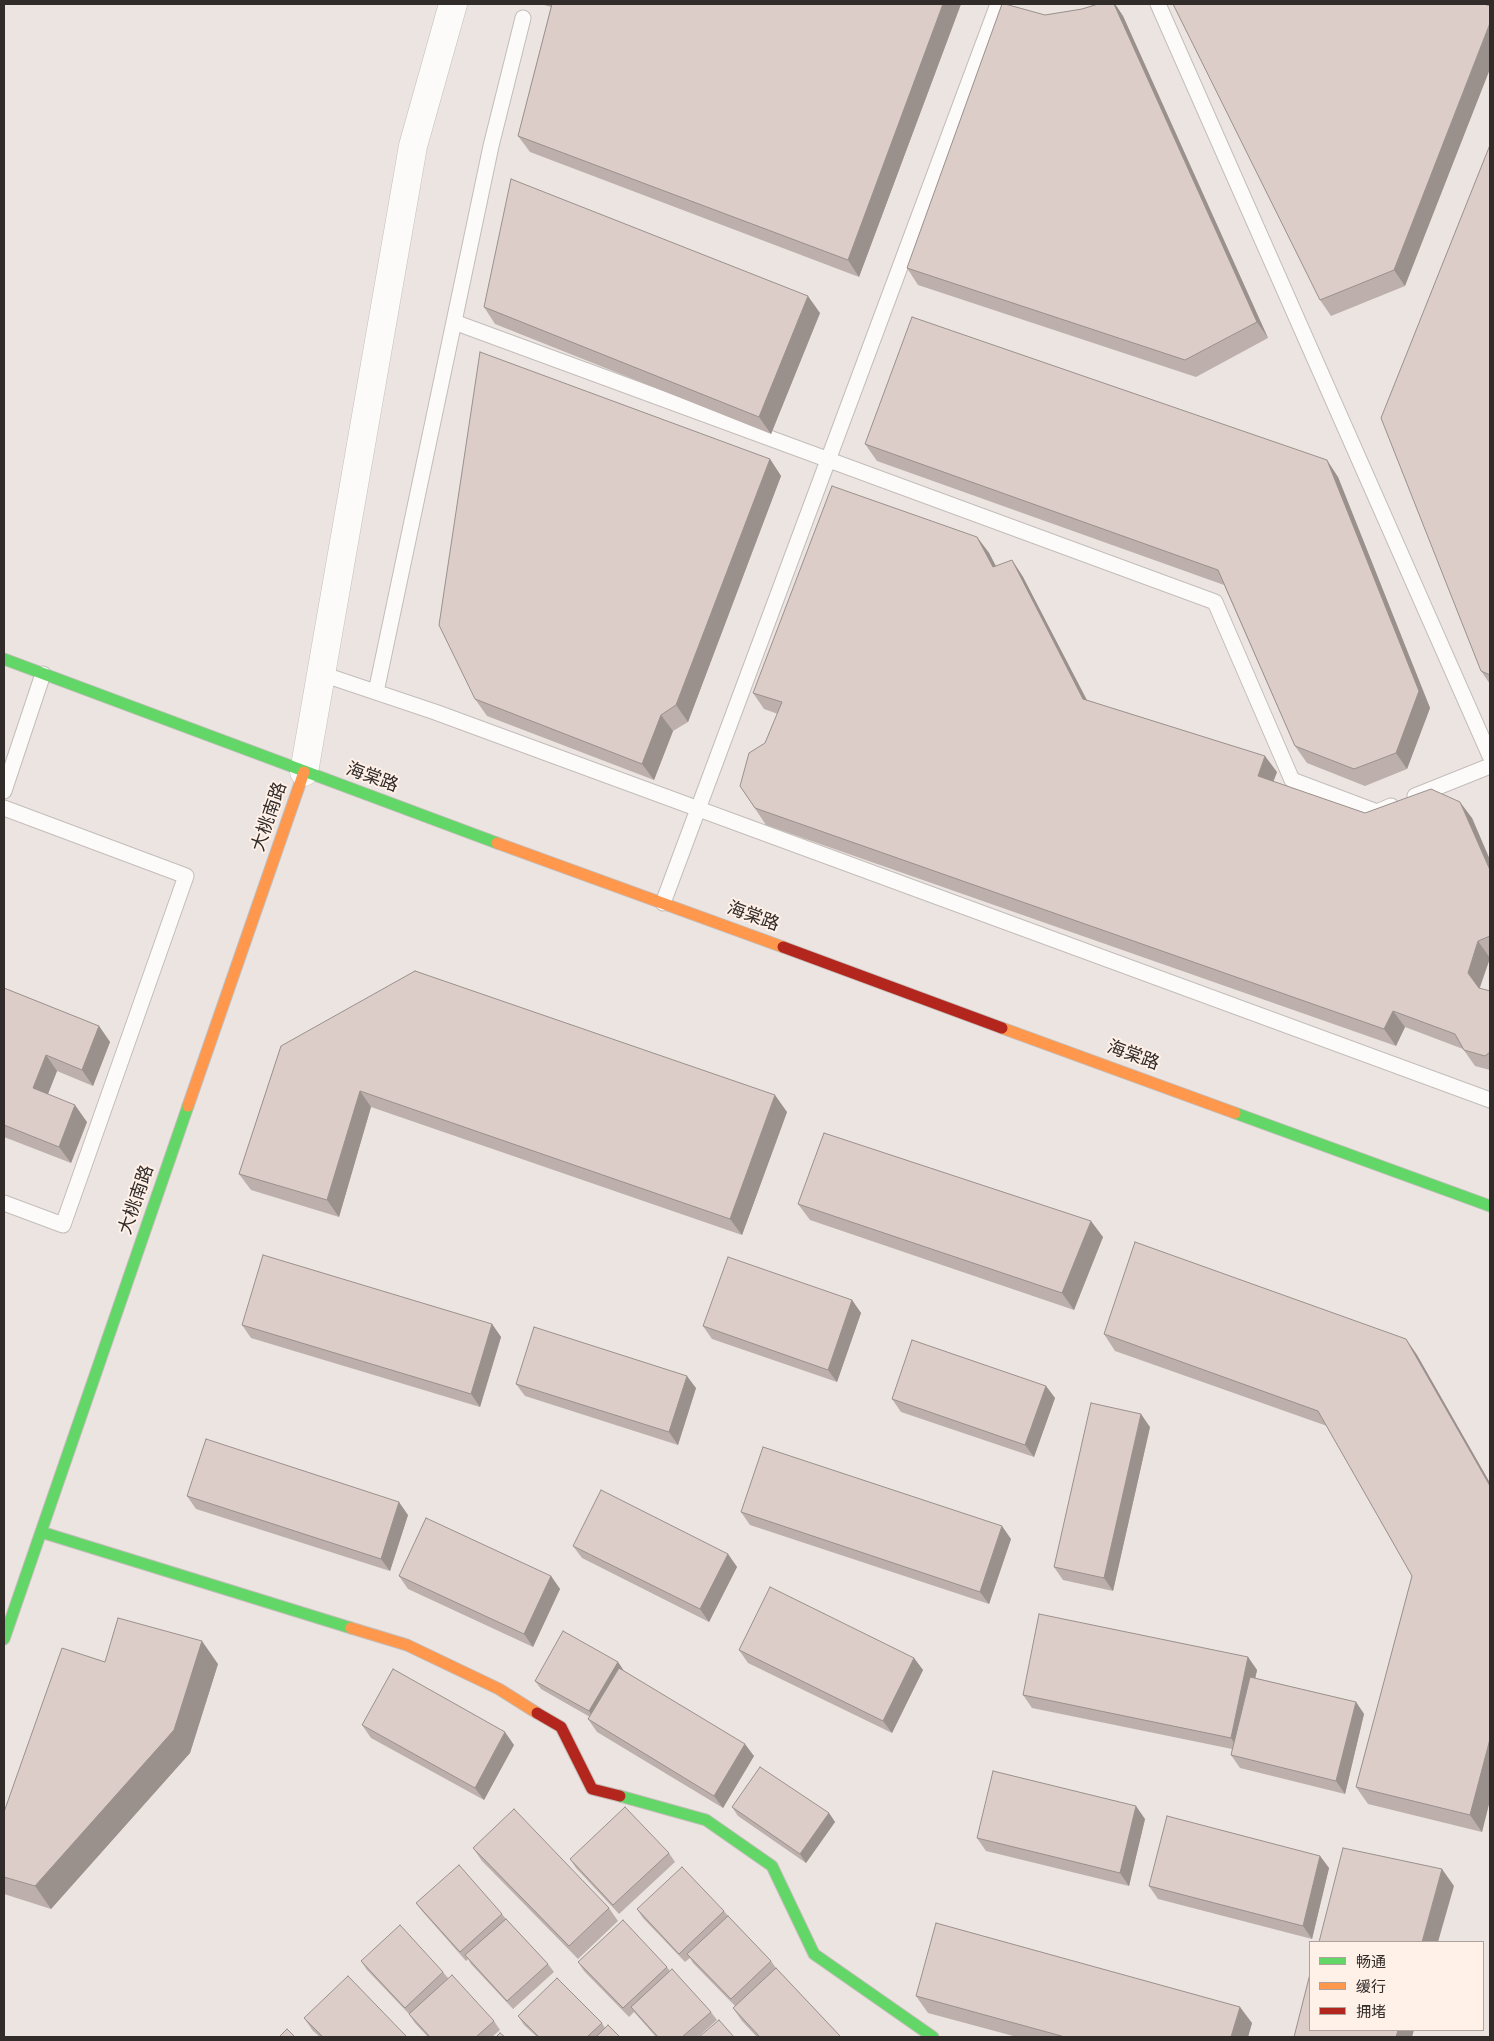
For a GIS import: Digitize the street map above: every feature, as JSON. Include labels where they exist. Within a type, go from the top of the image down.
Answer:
[{"type":"street","points":[[304,772],[413,146],[453,4]]},
{"type":"street","name":"海棠路","points":[[4,660],[304,772],[1490,1206]]},
{"type":"street","name":"大桃南路","points":[[4,1639],[304,772]]},
{"type":"street","points":[[41,1532],[407,1645],[498,1689],[562,1727],[592,1789],[706,1820],[772,1866],[814,1954],[933,2037]]},
{"type":"lane","points":[[663,903],[998,4]]},
{"type":"lane","points":[[1158,4],[1490,756]]},
{"type":"lane","points":[[376,692],[491,146],[523,18]]},
{"type":"lane","points":[[454,322],[1215,602],[1292,780],[1377,812],[1490,766]]},
{"type":"lane","points":[[4,791],[43,674]]},
{"type":"lane","points":[[322,674],[698,808],[1490,1100]]},
{"type":"lane","points":[[4,808],[186,876],[63,1225],[4,1202]]},
{"type":"building","points":[[552,4],[943,4],[848,260],[518,136]]},
{"type":"building","points":[[1002,4],[1045,15],[1082,9],[1098,4],[1114,4],[1257,322],[1185,360],[907,268]]},
{"type":"building","points":[[1173,4],[1484,4],[1490,6],[1490,23],[1394,270],[1320,300]]},
{"type":"building","points":[[1490,145],[1490,675],[1481,671],[1381,418]]},
{"type":"building","points":[[511,179],[808,296],[759,417],[484,307]]},
{"type":"building","points":[[912,317],[1327,460],[1419,691],[1396,753],[1354,769],[1295,746],[1218,570],[865,444]]},
{"type":"building","points":[[480,352],[770,459],[676,705],[661,715],[642,764],[475,699],[439,625]]},
{"type":"building","points":[[832,486],[977,537],[993,567],[1012,560],[1083,699],[1265,756],[1258,776],[1365,813],[1431,789],[1460,802],[1490,870],[1490,936],[1478,941],[1468,973],[1479,988],[1490,991],[1490,1052],[1485,1056],[1464,1050],[1455,1034],[1393,1011],[1384,1029],[755,808],[740,786],[749,753],[765,743],[782,702],[753,693]]},
{"type":"building","points":[[415,971],[775,1095],[730,1219],[360,1091],[327,1200],[239,1174],[281,1046]]},
{"type":"building","points":[[4,988],[99,1026],[82,1070],[46,1055],[33,1088],[75,1105],[59,1147],[4,1125]]},
{"type":"building","points":[[824,1133],[1091,1221],[1062,1293],[798,1204]]},
{"type":"building","points":[[1135,1242],[1406,1339],[1490,1486],[1490,1739],[1470,1815],[1356,1787],[1412,1576],[1318,1411],[1104,1334]]},
{"type":"building","points":[[263,1255],[492,1324],[471,1394],[242,1325]]},
{"type":"building","points":[[728,1257],[852,1300],[828,1370],[703,1326]]},
{"type":"building","points":[[534,1327],[687,1376],[669,1432],[516,1384]]},
{"type":"building","points":[[912,1340],[1046,1386],[1025,1445],[892,1399]]},
{"type":"building","points":[[1091,1403],[1141,1414],[1104,1578],[1054,1567]]},
{"type":"building","points":[[206,1439],[399,1502],[381,1559],[187,1496]]},
{"type":"building","points":[[763,1447],[1002,1526],[980,1592],[741,1512]]},
{"type":"building","points":[[601,1490],[728,1554],[700,1609],[573,1546]]},
{"type":"building","points":[[426,1518],[551,1576],[524,1634],[399,1576]]},
{"type":"building","points":[[770,1587],[914,1658],[883,1721],[739,1650]]},
{"type":"building","points":[[1039,1614],[1248,1657],[1231,1738],[1023,1695]]},
{"type":"building","points":[[118,1618],[202,1641],[174,1730],[35,1886],[4,1877],[4,1812],[62,1648],[105,1662]]},
{"type":"building","points":[[563,1631],[618,1662],[589,1711],[535,1681]]},
{"type":"building","points":[[619,1668],[745,1744],[714,1796],[588,1719]]},
{"type":"building","points":[[393,1669],[505,1732],[475,1788],[362,1725]]},
{"type":"building","points":[[1250,1677],[1356,1702],[1336,1781],[1231,1755]]},
{"type":"building","points":[[760,1767],[829,1813],[800,1854],[732,1807]]},
{"type":"building","points":[[993,1771],[1136,1806],[1120,1873],[977,1838]]},
{"type":"building","points":[[625,1807],[669,1853],[613,1905],[570,1859]]},
{"type":"building","points":[[514,1809],[609,1908],[569,1946],[473,1848]]},
{"type":"building","points":[[1167,1816],[1320,1856],[1303,1926],[1149,1886]]},
{"type":"building","points":[[1343,1848],[1442,1869],[1422,1941],[1319,1941]]},
{"type":"building","points":[[459,1865],[502,1914],[460,1952],[416,1903]]},
{"type":"building","points":[[682,1867],[724,1911],[679,1954],[637,1909]]},
{"type":"building","points":[[728,1916],[771,1961],[731,1999],[687,1954]]},
{"type":"building","points":[[506,1919],[548,1964],[507,2001],[465,1955]]},
{"type":"building","points":[[623,1920],[667,1967],[623,2008],[578,1962]]},
{"type":"building","points":[[936,1923],[1240,2007],[1231,2037],[1065,2037],[916,1996]]},
{"type":"building","points":[[400,1925],[443,1972],[405,2008],[361,1961]]},
{"type":"building","points":[[776,1968],[841,2037],[760,2037],[733,2008]]},
{"type":"building","points":[[672,1969],[711,2012],[682,2037],[658,2037],[631,2007]]},
{"type":"building","points":[[452,1975],[494,2021],[476,2037],[430,2037],[409,2014]]},
{"type":"building","points":[[348,1976],[407,2037],[323,2037],[304,2018]]},
{"type":"building","points":[[557,1978],[602,2023],[587,2037],[539,2037],[518,2016]]},
{"type":"building","points":[[1309,1978],[1309,2031],[1398,2031],[1396,2037],[1294,2037]]},
{"type":"building","points":[[719,2020],[734,2037],[699,2037]]},
{"type":"building","points":[[608,2025],[620,2037],[596,2037]]},
{"type":"building","points":[[287,2029],[295,2037],[279,2037]]},
{"type":"building","points":[[500,2033],[505,2037],[496,2037]]},
{"type":"traffic: fast","points":[[4,659],[497,843]]},
{"type":"traffic: fast","points":[[4,1639],[188,1106]]},
{"type":"traffic: fast","points":[[1235,1113],[1490,1206]]},
{"type":"traffic: fast","points":[[41,1532],[351,1628]]},
{"type":"traffic: fast","points":[[620,1796],[706,1820],[772,1866],[814,1954],[933,2037]]},
{"type":"traffic: slow","points":[[188,1106],[304,772]]},
{"type":"traffic: slow","points":[[497,843],[783,947]]},
{"type":"traffic: slow","points":[[1002,1028],[1235,1113]]},
{"type":"traffic: slow","points":[[351,1628],[407,1645],[499,1689],[537,1713]]},
{"type":"traffic: jam","points":[[783,947],[1002,1028]]},
{"type":"traffic: jam","points":[[537,1713],[561,1727],[592,1789],[620,1796]]}]
